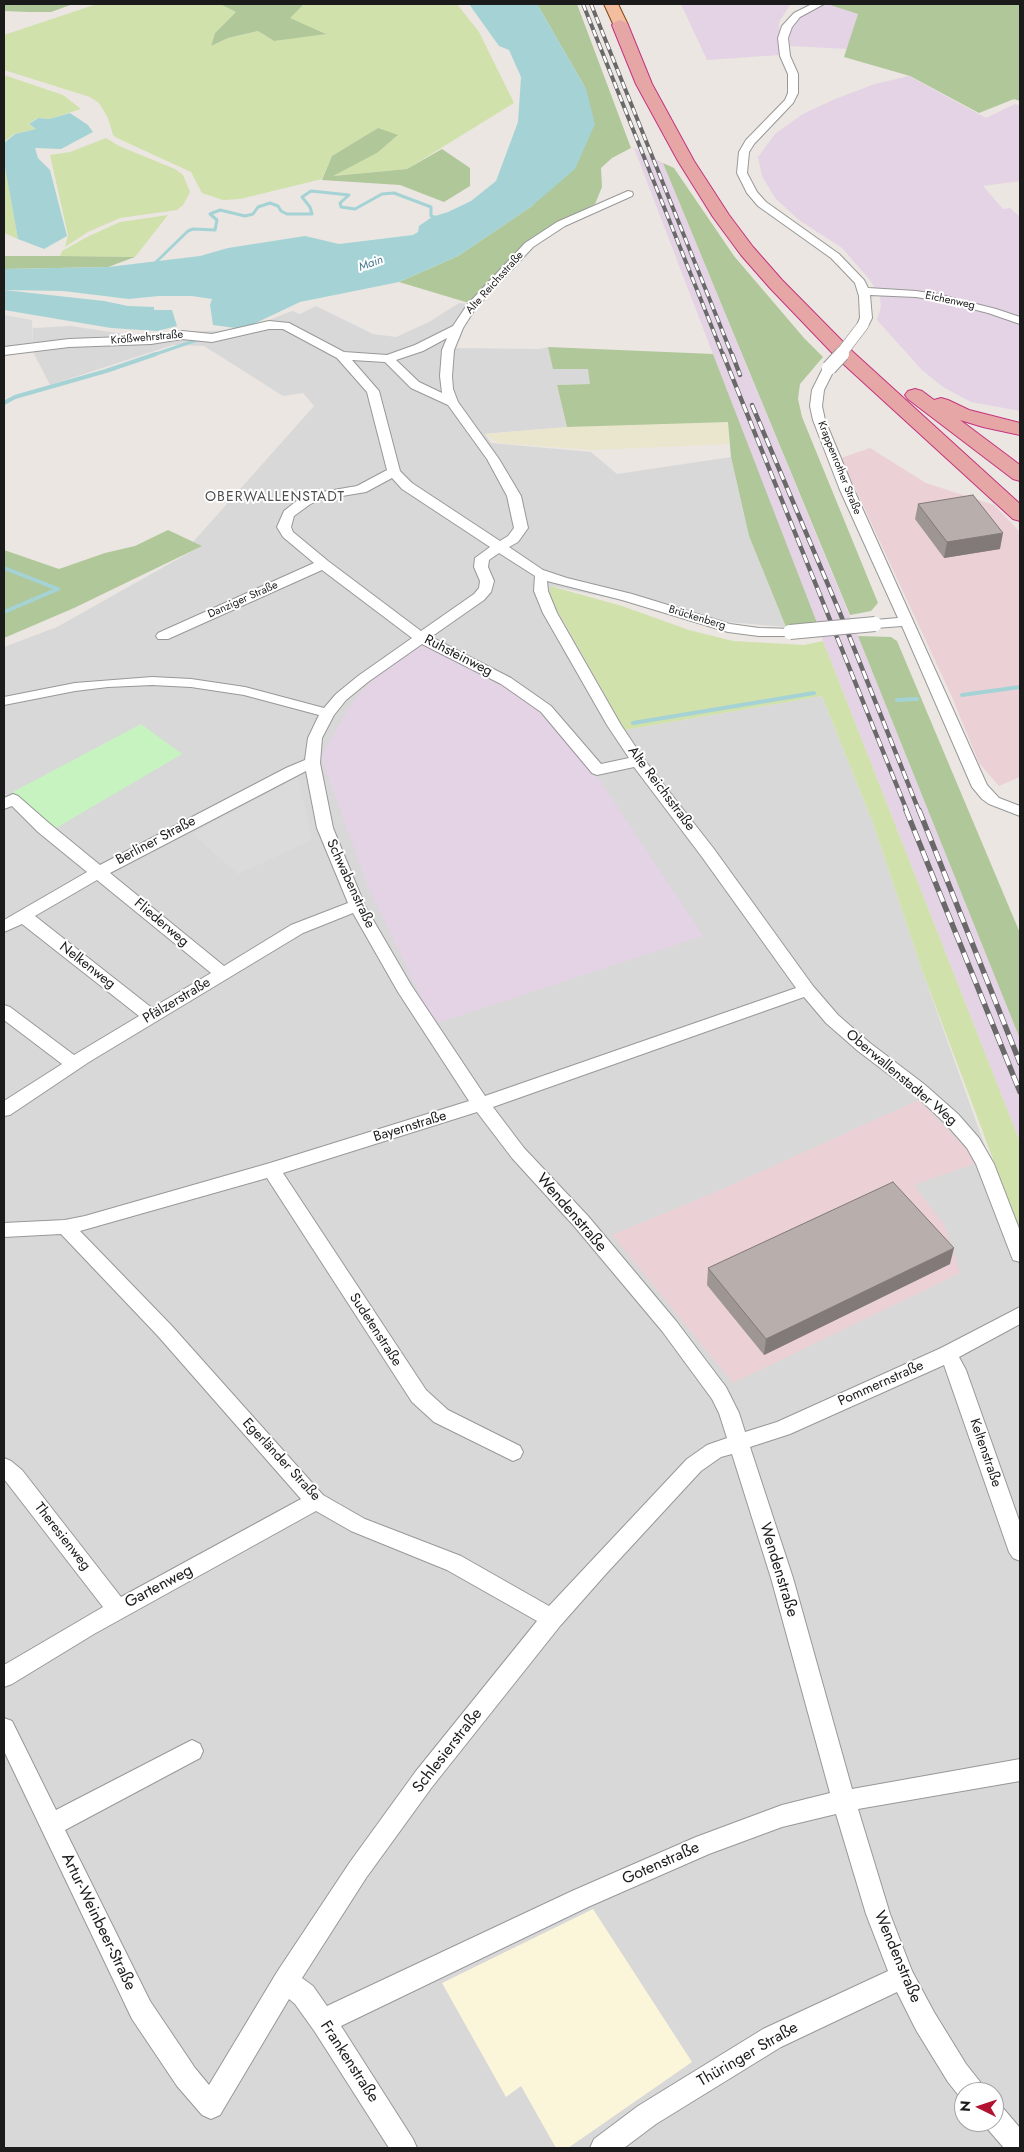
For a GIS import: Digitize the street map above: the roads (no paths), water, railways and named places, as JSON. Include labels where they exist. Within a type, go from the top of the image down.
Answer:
[{"type":"highway","points":[[620,26],[661,83],[719,188],[760,241],[832,320],[923,402],[1020,475]]},
{"type":"highway","points":[[620,26],[644,84],[686,161],[722,217],[747,251],[800,310],[846,356],[1020,515]]},
{"type":"highway","points":[[892,373],[931,400],[962,414],[990,423],[1020,429]]},
{"type":"highway","points":[[897,401],[1020,490]]},
{"type":"main road","points":[[611,4],[620,26]]},
{"type":"street","name":"Krappenrother Straße","points":[[819,4],[797,15],[787,26],[783,38],[786,56],[793,74],[793,93],[789,101],[750,142],[744,152],[742,172],[752,193],[762,204],[847,266],[860,282],[864,291],[866,318],[863,325],[852,342],[829,368],[818,390],[816,406],[819,420],[860,521],[907,621],[967,762],[983,791],[994,801],[1020,811]]},
{"type":"street","name":"Alte Reichsstraße","points":[[498,547],[513,539],[519,534],[521,528],[514,496],[493,459],[452,402],[447,389],[446,376],[448,350],[457,328],[471,306],[529,245],[544,233],[561,224],[628,194]]},
{"type":"street","name":"Eichenweg","points":[[864,291],[916,294],[950,300],[992,310],[1020,321]]},
{"type":"street","name":"Krößwehrstraße","points":[[4,351],[69,343],[151,340],[182,335],[212,338],[269,325],[285,326],[341,355],[373,391],[394,472],[407,486],[498,547]]},
{"type":"street","points":[[452,402],[415,386],[388,359],[419,348],[457,328]]},
{"type":"street","name":"Krößwehrstraße","points":[[341,355],[388,359]]},
{"type":"street","points":[[361,489],[394,472]]},
{"type":"street","points":[[361,489],[407,486]]},
{"type":"street","name":"Ruhsteinweg","points":[[361,489],[310,499],[297,506],[285,521],[288,534],[322,564],[420,637],[506,681],[546,709],[597,770],[638,761]]},
{"type":"street","name":"Brückenberg","points":[[498,547],[542,575],[627,597],[728,628],[759,632],[790,632],[907,621]]},
{"type":"street","name":"Schwabenstraße","points":[[481,1105],[404,988],[358,906],[325,828],[312,763],[315,738],[327,713],[341,697],[362,679],[479,597],[486,590],[487,581],[481,567],[482,558],[498,547]]},
{"type":"street","name":"Danziger Straße","points":[[163,636],[322,564]]},
{"type":"street","name":"Alte Reichsstraße","points":[[542,575],[540,581],[541,591],[550,613],[614,725],[638,761],[708,853],[807,990]]},
{"type":"street","points":[[4,702],[75,687],[152,681],[192,683],[245,691],[327,713]]},
{"type":"street","name":"Berliner Straße","points":[[4,927],[99,872],[291,771],[312,763]]},
{"type":"street","name":"Fliederweg","points":[[4,804],[13,799],[44,828],[222,974]]},
{"type":"street","name":"Pfälzerstraße","points":[[4,1110],[74,1064],[297,929],[329,915],[358,906]]},
{"type":"street","name":"Nelkenweg","points":[[22,916],[152,1017]]},
{"type":"street","name":"Bayernstraße","points":[[4,1230],[65,1227],[271,1170],[481,1105],[807,990]]},
{"type":"street","name":"Oberwallenstadter Weg","points":[[807,990],[832,1019],[864,1047],[932,1100],[952,1118],[973,1143],[985,1164],[1020,1255]]},
{"type":"street","points":[[4,1011],[74,1064]]},
{"type":"street","name":"Wendenstraße","points":[[481,1105],[518,1153],[581,1221],[678,1338],[719,1393],[729,1413],[782,1578],[843,1801],[878,1914],[903,1978],[938,2043],[964,2082]]},
{"type":"street","name":"Sudetenstraße","points":[[271,1170],[418,1396],[441,1416],[513,1452]]},
{"type":"street","name":"Egerländer Straße","points":[[65,1227],[67,1232],[164,1330],[316,1501],[358,1526],[454,1563],[552,1619]]},
{"type":"street","name":"Pommernstraße","points":[[738,1442],[783,1428],[948,1354],[1020,1315]]},
{"type":"street","name":"Keltenstraße","points":[[948,1354],[956,1370],[1020,1552]]},
{"type":"street","name":"Schlesierstraße","points":[[210,2106],[286,1981],[358,1870],[424,1779],[552,1619],[597,1568],[694,1465],[714,1451],[738,1442]]},
{"type":"street","name":"Theresienweg","points":[[7,1475],[118,1610]]},
{"type":"street","name":"Gartenweg","points":[[4,1677],[118,1610],[316,1501]]},
{"type":"street","name":"Artur-Weinbeer-Straße","points":[[4,1728],[141,2010],[186,2078],[210,2106]]},
{"type":"street","points":[[51,1825],[192,1751]]},
{"type":"street","name":"Gotenstraße","points":[[324,2023],[339,2013],[580,1899],[704,1845],[782,1816],[843,1801],[1020,1770]]},
{"type":"street","name":"Thüringer Straße","points":[[603,2148],[648,2114],[772,2038],[903,1978]]},
{"type":"street","name":"Frankenstraße","points":[[286,1981],[304,1994],[404,2148]]},
{"type":"street","points":[[1004,2129],[1020,2147]]},
{"type":"water","name":"Main","points":[[469,4],[537,4],[586,89],[595,124],[575,169],[532,206],[458,256],[399,282],[300,302],[243,329],[213,325],[210,305],[212,299],[192,296],[159,296],[129,299],[63,291],[4,290],[4,269],[108,267],[200,256],[228,248],[305,236],[339,244],[413,235],[418,232],[419,226],[432,217],[471,201],[496,181],[518,122],[521,77],[509,50],[499,46]]},
{"type":"water","points":[[70,113],[88,125],[93,132],[61,149],[35,148],[38,158],[50,170],[67,236],[44,249],[18,239],[4,162],[4,143],[15,134],[36,129],[29,124],[38,118],[49,119]]},
{"type":"water","points":[[4,290],[104,301],[128,306],[154,307],[154,310],[172,310],[177,326],[157,331],[111,328],[4,310]]},
{"type":"waterway","points":[[154,264],[188,231],[193,229],[215,230],[217,220],[210,214],[220,210],[245,216],[253,214],[258,207],[270,203],[278,206],[281,211],[287,214],[312,214],[310,207],[302,197],[311,191],[349,195],[340,203],[341,207],[355,209],[382,194],[394,193],[431,207],[431,216],[438,218]]},
{"type":"waterway","points":[[153,355],[197,340]]},
{"type":"waterway","points":[[4,403],[15,397],[106,371],[156,354]]},
{"type":"waterway","points":[[4,568],[58,589],[4,612]]},
{"type":"waterway","points":[[962,695],[1020,687]]},
{"type":"waterway","points":[[633,723],[814,693]]},
{"type":"waterway","points":[[897,700],[917,699]]},
{"type":"railway","points":[[583,4],[723,355]]},
{"type":"railway","points":[[591,4],[732,355]]},
{"type":"railway","points":[[723,354],[907,811]]},
{"type":"railway","points":[[732,354],[740,375]]},
{"type":"railway","points":[[752,405],[840,613],[919,811]]},
{"type":"railway","points":[[906,810],[1020,1092]]},
{"type":"railway","points":[[919,810],[1020,1063]]},
{"type":"district","name":"OBERWALLENSTADT","points":[[275,498]]}]
